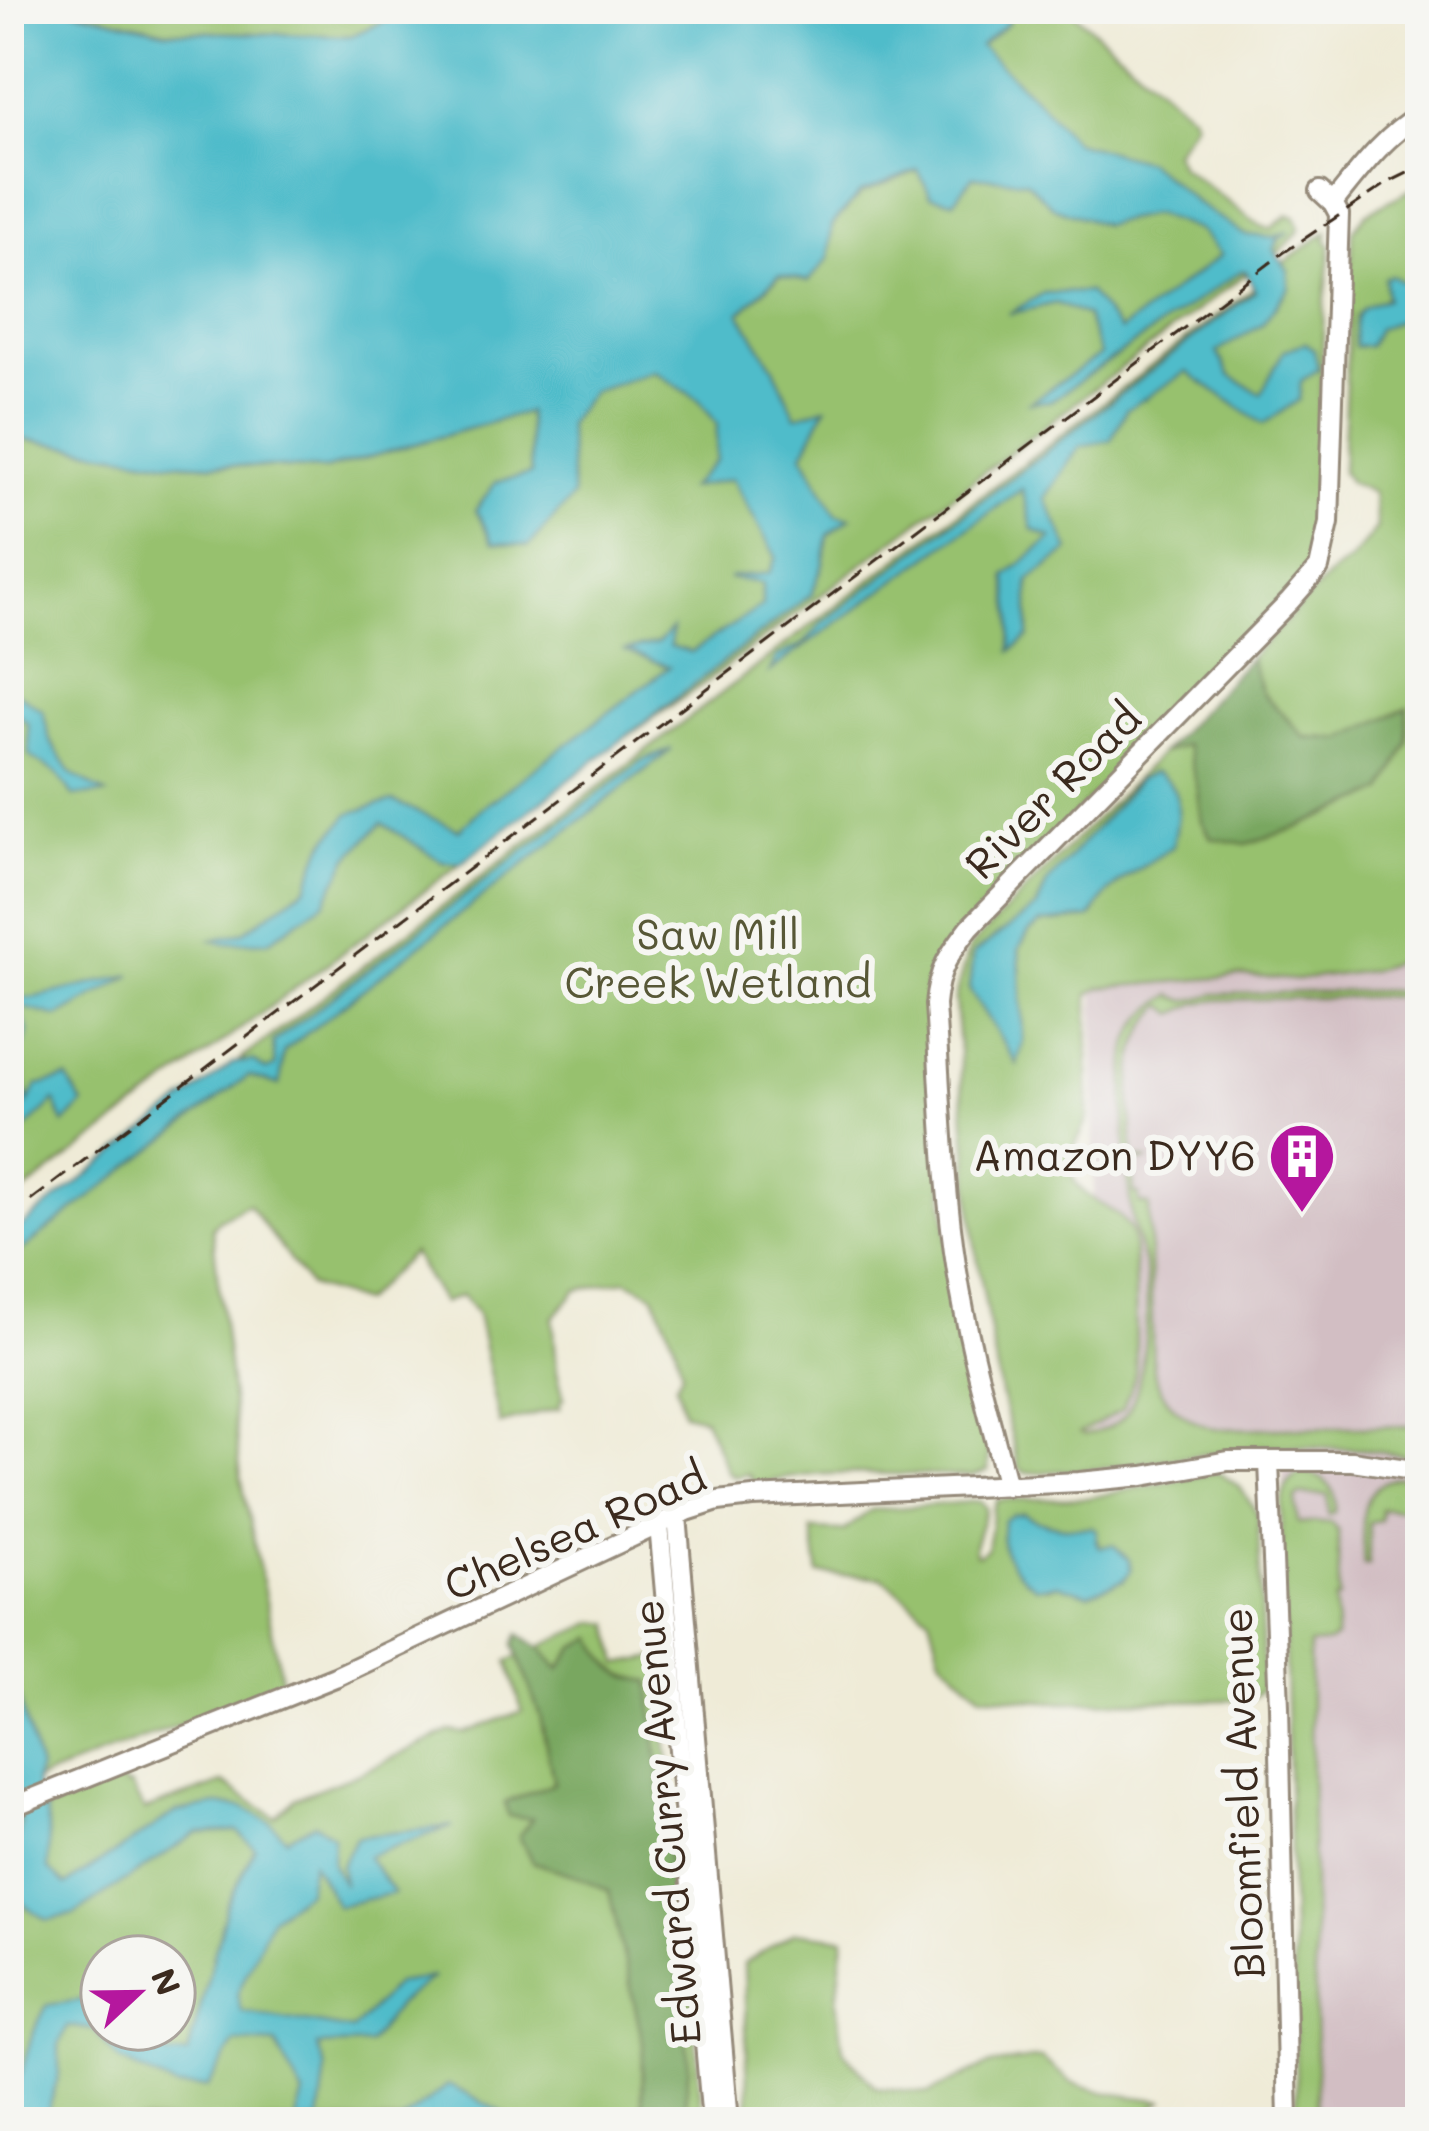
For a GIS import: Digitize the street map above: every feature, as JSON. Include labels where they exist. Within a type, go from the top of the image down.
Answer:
[{"type":"street","name":"River Road","points":[[1007,1486],[956,1268],[935,1005],[938,978],[970,927],[1319,568],[1329,523],[1339,214],[1327,197],[1395,131],[1420,116]]},
{"type":"street","name":"Chelsea Road","points":[[9,1808],[339,1675],[718,1502],[1142,1476],[1228,1461],[1352,1461],[1420,1471]]},
{"type":"street","name":"Bloomfield Avenue","points":[[1268,1462],[1279,1706],[1288,2122]]},
{"type":"street","name":"Edward Curry Avenue","points":[[668,1521],[712,2122]]},
{"type":"street","name":"Edward Curry Avenue","points":[[687,1744],[729,2122]]},
{"type":"shaded area","points":[[1420,941],[1420,2122],[1303,2122],[1282,1450],[1093,1463],[1094,977],[1392,961]]},
{"type":"green space","points":[[69,9],[413,9],[351,36],[165,31]]},
{"type":"green space","name":"Saw Mill Creek Wetland","points":[[1012,9],[1074,9],[1191,114],[1195,121],[1174,152],[1180,166],[1260,226],[1270,229],[1289,215],[1295,217],[1300,228],[1296,235],[1277,254],[1274,250],[1281,235],[1187,306],[1241,271],[1247,273],[706,682],[622,740],[812,594],[818,576],[443,862],[461,863],[9,1203],[9,437],[169,462],[324,470],[528,411],[577,410],[592,391],[654,371],[699,400],[717,424],[740,313],[780,275],[829,258],[832,225],[861,193],[919,170],[924,182],[980,46],[1007,24]]},
{"type":"green space","points":[[1420,185],[1420,284],[1396,291],[1356,316],[1355,346],[1420,306],[1420,941],[1400,961],[1369,971],[1295,980],[1242,976],[1100,988],[1089,994],[1088,1118],[1070,1169],[1081,1190],[1118,1216],[1132,1234],[1136,1365],[1123,1409],[1080,1433],[1106,1428],[1125,1415],[1142,1366],[1145,1270],[1130,1200],[1124,1100],[1130,1041],[1142,1020],[1172,995],[1186,1001],[1215,994],[1413,990],[1420,985],[1420,996],[1218,1000],[1175,1014],[1164,1005],[1140,1039],[1131,1096],[1133,1157],[1149,1160],[1133,1163],[1134,1194],[1139,1194],[1139,1203],[1149,1205],[1153,1369],[1168,1400],[1184,1415],[1215,1429],[1420,1426],[1420,1461],[1361,1449],[1265,1446],[1097,1469],[1025,1473],[1019,1468],[1001,1394],[975,1244],[955,998],[969,948],[1161,753],[1186,744],[1202,821],[1246,844],[1384,791],[1407,708],[1341,739],[1305,737],[1262,693],[1250,658],[1334,571],[1350,561],[1377,528],[1373,493],[1349,482],[1342,471],[1353,231],[1366,213]],"holes":[[[1139,779],[1147,864],[1114,887],[1091,918],[1042,923],[1029,932],[1019,949],[1023,1041],[1017,1062],[969,989],[973,954],[1037,907],[1047,883]]]},
{"type":"green space","name":"Saw Mill Creek Wetland","points":[[1327,232],[1331,246],[1324,308],[1315,557],[1299,583],[943,950],[926,987],[954,1308],[989,1446],[988,1471],[972,1476],[835,1474],[756,1485],[748,1474],[733,1477],[704,1418],[683,1413],[676,1384],[682,1372],[654,1294],[626,1280],[577,1290],[553,1318],[564,1399],[560,1408],[500,1424],[477,1314],[462,1295],[442,1303],[412,1253],[362,1302],[309,1286],[248,1204],[219,1219],[212,1228],[241,1477],[283,1686],[38,1779],[34,1787],[9,1703],[9,1236]]},
{"type":"green space","points":[[1250,658],[1262,693],[1305,737],[1341,739],[1407,708],[1408,742],[1384,791],[1246,844],[1211,838],[1202,821],[1186,745],[1161,753]]},
{"type":"green space","points":[[1218,1472],[1240,1487],[1258,1515],[1261,1691],[1250,1700],[1051,1702],[981,1694],[941,1657],[930,1617],[882,1577],[819,1574],[812,1530],[844,1531],[871,1510],[980,1501],[986,1508],[974,1546],[979,1555],[987,1549],[997,1500],[1088,1498]],"holes":[[[1024,1514],[1057,1526],[1093,1527],[1100,1547],[1114,1546],[1124,1580],[1089,1594],[1057,1584],[1047,1587]]]},
{"type":"green space","points":[[1300,1473],[1328,1484],[1336,1504],[1329,1515],[1328,1495],[1299,1495],[1295,1499],[1298,1523],[1331,1522],[1338,1531],[1336,1638],[1309,1645],[1317,2122],[1297,2122],[1281,1507],[1286,1487]]},
{"type":"green space","points":[[1399,1477],[1420,1481],[1420,1508],[1381,1509],[1380,1520],[1369,1522],[1369,1564],[1364,1564],[1368,1499],[1374,1489]]},
{"type":"green space","points":[[596,1622],[611,1624],[619,1664],[656,1657],[703,2122],[9,2122],[9,1825],[18,1817],[120,1779],[130,1785],[144,1810],[223,1783],[275,1817],[295,1798],[450,1731],[464,1733],[522,1711],[508,1661]]},
{"type":"green space","points":[[519,1634],[542,1649],[559,1669],[575,1648],[594,1637],[615,1669],[650,1681],[689,2066],[683,2122],[642,2122],[643,2042],[609,1891],[532,1862],[519,1836],[532,1818],[508,1816],[505,1803],[554,1783],[540,1716],[514,1644]]},
{"type":"green space","points":[[795,1932],[844,1938],[837,2000],[843,2050],[876,2087],[929,2093],[989,2065],[1041,2058],[1071,2082],[1163,2101],[1138,2118],[1103,2122],[749,2122],[744,1964]]},
{"type":"water","points":[[9,9],[69,9],[165,31],[351,36],[413,9],[1012,9],[1007,24],[980,46],[1074,142],[1147,161],[1196,203],[1245,235],[1274,237],[1289,232],[1278,239],[1274,250],[1288,270],[1289,288],[1262,324],[1217,352],[1229,375],[1261,394],[1284,350],[1306,343],[1314,349],[1318,369],[1301,381],[1299,400],[1263,424],[1187,372],[1126,410],[1111,440],[1080,446],[1045,498],[1070,550],[1029,581],[1029,637],[1011,651],[1006,576],[1052,538],[1033,530],[1022,489],[770,671],[776,658],[805,643],[821,624],[1255,291],[1246,271],[1241,271],[1050,401],[1030,402],[1100,355],[1086,316],[1056,303],[1008,314],[1044,293],[1088,292],[1120,331],[1221,255],[1200,231],[1154,214],[1103,225],[1053,207],[1026,181],[973,176],[954,201],[931,196],[918,170],[860,193],[832,225],[829,258],[809,281],[779,275],[740,313],[796,416],[826,407],[803,454],[836,515],[851,518],[828,535],[812,594],[461,863],[443,862],[382,823],[349,857],[325,902],[269,941],[213,940],[244,932],[307,886],[323,845],[350,813],[393,801],[459,830],[669,667],[626,650],[658,643],[672,629],[670,646],[691,652],[762,606],[762,583],[728,578],[769,573],[776,557],[732,479],[689,488],[716,460],[717,424],[699,400],[654,371],[592,391],[567,424],[573,497],[529,546],[493,542],[476,510],[496,482],[531,474],[527,412],[324,470],[169,462],[9,437]]},
{"type":"water","points":[[1391,275],[1405,284],[1420,284],[1420,306],[1377,329],[1369,346],[1355,347],[1358,314],[1386,299],[1384,278]]},
{"type":"water","points":[[9,687],[43,711],[50,741],[71,773],[106,794],[73,796],[58,774],[30,756],[28,724],[9,705]]},
{"type":"water","points":[[672,749],[284,1051],[280,1085],[248,1076],[9,1260],[9,1236],[233,1063],[253,1061],[266,1070],[275,1066],[273,1042],[642,761]]},
{"type":"water","points":[[1155,772],[1176,795],[1173,846],[1117,884],[1091,918],[1042,923],[1029,932],[1019,949],[1023,1041],[1017,1064],[969,989],[973,954],[1037,907],[1047,883],[1139,779]]},
{"type":"water","points":[[132,975],[58,1017],[19,1006],[28,1031],[22,1054],[27,1104],[37,1086],[67,1078],[83,1104],[64,1124],[55,1101],[25,1129],[9,1121],[9,996],[31,998]]},
{"type":"water","points":[[1024,1514],[1057,1526],[1093,1527],[1099,1547],[1113,1545],[1129,1560],[1131,1570],[1124,1580],[1088,1594],[1057,1584],[1035,1587],[1013,1566],[1002,1541],[1004,1520]]},
{"type":"water","points":[[9,1640],[39,1769],[35,1782],[48,1823],[48,1869],[66,1885],[177,1812],[217,1805],[242,1807],[270,1822],[286,1838],[315,1823],[333,1836],[332,1864],[344,1885],[341,1865],[356,1837],[453,1826],[367,1856],[394,1893],[337,1906],[312,1863],[307,1891],[271,1917],[237,1994],[241,2011],[352,2030],[397,1983],[433,1977],[398,2004],[369,2044],[317,2046],[326,2069],[319,2122],[296,2122],[304,2096],[276,2044],[235,2042],[208,2087],[176,2088],[113,2053],[198,2053],[198,2016],[227,1905],[255,1848],[237,1831],[197,1833],[75,1914],[48,1920],[22,1904],[12,1862],[21,1824],[9,1792]]},
{"type":"water","points":[[78,2000],[78,2028],[67,2026],[59,2045],[59,2074],[45,2122],[9,2122],[9,2090],[18,2084],[32,2035],[47,2005]]},
{"type":"water","points":[[448,2085],[521,2122],[400,2122]]},
{"type":"railway","points":[[9,1217],[1283,253],[1389,182],[1420,167]]},
{"type":"place","name":"Amazon DYY6","points":[[1302,1215]]}]
